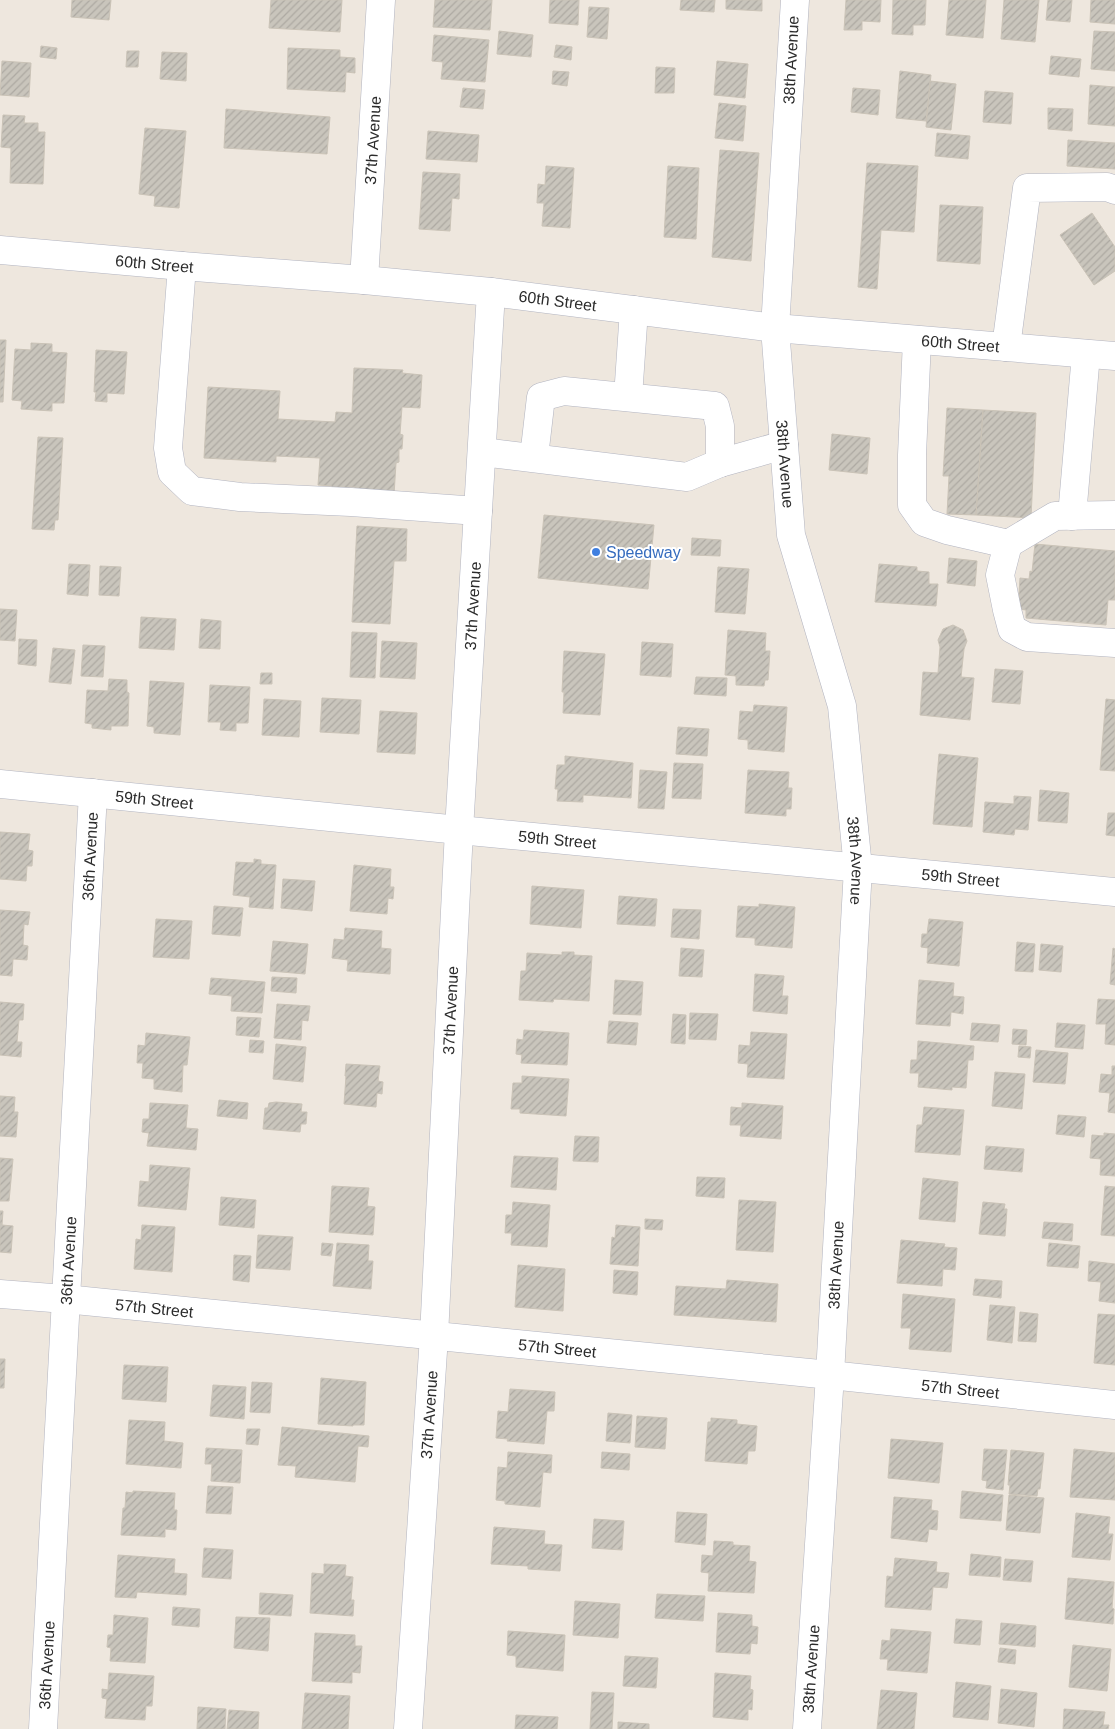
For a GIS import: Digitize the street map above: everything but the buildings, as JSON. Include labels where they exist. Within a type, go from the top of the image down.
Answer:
[{"type":"street","name":"37th Avenue","points":[[364,280],[381,0]]},
{"type":"street","name":"38th Avenue","points":[[795,0],[775,328],[791,535],[842,706],[858,868],[830,1375],[807,1729]]},
{"type":"street","points":[[1006,347],[1027,188],[1107,187],[1115,190]]},
{"type":"street","name":"60th Street","points":[[0,250],[491,292],[775,328],[1115,356]]},
{"type":"street","points":[[182,266],[168,448],[172,472],[192,491],[240,497],[351,502],[478,511]]},
{"type":"street","name":"37th Avenue","points":[[408,1729],[434,1336],[459,830],[491,292]]},
{"type":"street","points":[[628,398],[634,310]]},
{"type":"street","points":[[916,340],[912,505],[924,522],[948,530],[1008,544]]},
{"type":"street","points":[[1072,516],[1086,354]]},
{"type":"street","points":[[534,457],[541,398],[564,391],[715,406],[720,426],[720,463]]},
{"type":"street","points":[[482,452],[687,477],[720,463],[784,445]]},
{"type":"street","points":[[1115,515],[1054,516],[1008,544],[1000,574],[1012,629],[1027,637],[1115,644]]},
{"type":"street","name":"59th Street","points":[[0,784],[459,830],[1115,892]]},
{"type":"street","name":"36th Avenue","points":[[43,1729],[93,793]]},
{"type":"street","name":"57th Street","points":[[0,1294],[830,1375],[1115,1405]]},
{"type":"place","name":"Speedway","points":[[596,552]]}]
